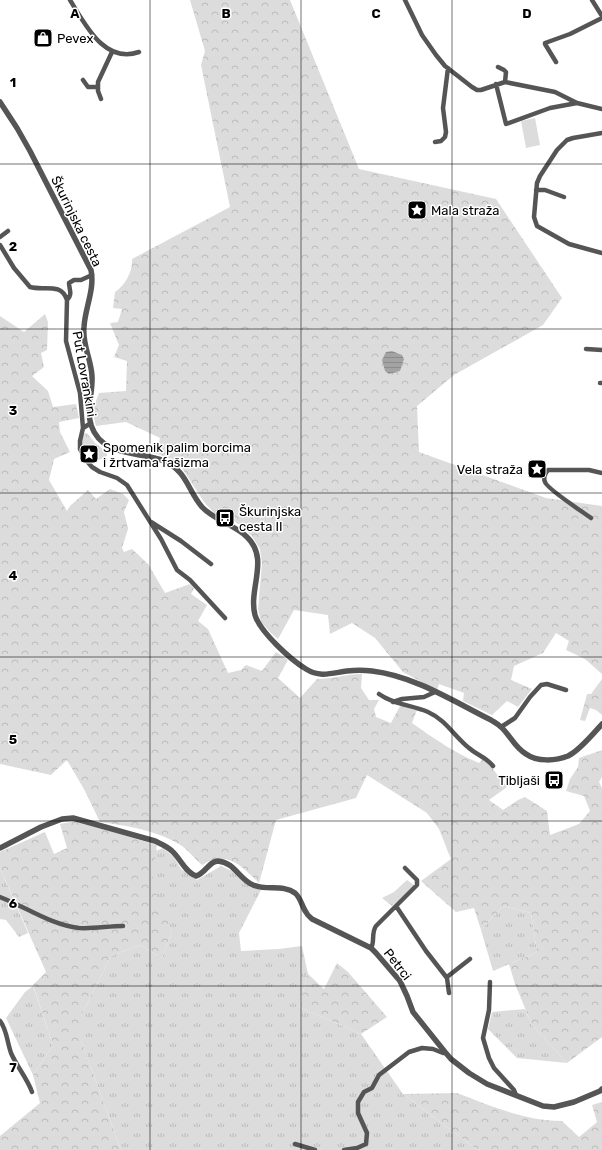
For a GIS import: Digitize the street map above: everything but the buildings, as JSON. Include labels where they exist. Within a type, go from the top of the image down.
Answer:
[{"type":"street","points":[[70,0],[95,37],[106,48],[112,52],[126,55],[138,52]]},
{"type":"street","points":[[405,0],[422,35],[436,55],[448,68],[477,90],[504,82],[555,92],[577,103],[602,109]]},
{"type":"street","points":[[556,62],[545,44],[546,42],[570,34],[602,17],[592,0]]},
{"type":"street","points":[[101,99],[98,87],[100,76],[106,68],[112,52]]},
{"type":"street","points":[[498,67],[506,72],[504,82]]},
{"type":"street","points":[[435,142],[441,141],[445,137],[446,132],[443,108],[448,68]]},
{"type":"street","points":[[83,80],[88,87],[98,87]]},
{"type":"street","points":[[496,84],[506,124],[550,108],[577,103]]},
{"type":"street","name":"Škurinjska cesta","points":[[0,102],[18,128],[89,265],[92,275],[84,326],[84,337],[92,374],[88,410],[90,424]]},
{"type":"street","points":[[602,133],[574,138],[562,145],[557,150],[540,176],[536,190],[534,217],[537,226],[574,246],[602,252]]},
{"type":"street","points":[[536,190],[545,190],[564,197]]},
{"type":"street","points":[[0,236],[8,231]]},
{"type":"street","points":[[0,245],[14,268],[30,287],[59,289],[64,292],[67,300]]},
{"type":"street","name":"Put Lovrankini","points":[[92,275],[69,283],[70,296],[67,300],[66,341],[80,393],[83,428],[80,441],[82,454],[88,463],[100,472],[118,478],[124,482],[151,522]]},
{"type":"street","points":[[586,349],[602,350]]},
{"type":"street","points":[[83,428],[90,424],[98,437],[109,446],[133,455],[162,460],[175,468],[184,477],[197,500],[212,516],[241,532],[247,537],[253,545],[258,561],[254,603],[258,624],[276,644],[311,672],[321,675],[332,675],[357,670],[374,671],[416,683],[491,720],[501,727],[525,754],[534,758],[548,760],[567,756],[573,753],[602,724]]},
{"type":"street","points":[[591,518],[556,494],[545,484],[544,478],[548,470],[589,470],[602,473]]},
{"type":"street","points":[[151,522],[181,541],[211,564]]},
{"type":"street","points":[[151,522],[178,570],[190,580],[225,618]]},
{"type":"street","points":[[501,727],[515,718],[530,697],[541,685],[547,684],[566,690]]},
{"type":"street","points":[[394,702],[402,699],[424,697],[435,692]]},
{"type":"street","points":[[379,694],[387,700],[418,708],[438,718],[448,726],[471,750],[485,757],[493,766]]},
{"type":"street","name":"Petrci","points":[[0,848],[41,827],[62,819],[73,818],[155,841],[166,846],[172,851],[189,873],[196,876],[202,874],[211,863],[217,861],[225,862],[252,885],[261,888],[283,888],[297,894],[306,912],[312,919],[371,948],[400,981],[413,1012],[445,1052],[451,1059],[469,1073],[487,1084],[543,1106],[554,1107],[574,1102],[602,1089]]},
{"type":"street","points":[[371,948],[373,945],[373,930],[414,889],[418,882],[405,868]]},
{"type":"street","points":[[0,897],[46,918],[69,926],[85,928],[123,926]]},
{"type":"street","points":[[396,906],[426,950],[447,977],[449,993]]},
{"type":"street","points":[[447,977],[470,958]]},
{"type":"street","points":[[490,982],[489,1010],[483,1038],[489,1058],[494,1068],[514,1090],[516,1095]]},
{"type":"street","points":[[0,1021],[4,1026],[12,1054],[32,1092]]},
{"type":"street","points":[[344,1150],[357,1148],[366,1144],[367,1134],[358,1113],[358,1102],[364,1092],[372,1088],[379,1075],[415,1049],[428,1048],[443,1053],[445,1052]]},
{"type":"street","points":[[295,1144],[315,1150]]},
{"type":"green space","points":[[190,0],[290,0],[359,169],[496,199],[562,298],[543,325],[454,375],[417,406],[419,452],[546,498],[602,506],[602,674],[585,659],[566,650],[569,641],[556,633],[543,653],[514,666],[511,680],[532,689],[518,707],[507,701],[492,715],[463,701],[464,693],[439,684],[437,690],[403,672],[375,638],[352,623],[330,634],[328,615],[294,610],[278,639],[261,622],[258,609],[262,563],[260,549],[252,536],[227,516],[216,515],[204,502],[182,468],[167,457],[143,450],[144,446],[159,442],[160,438],[126,422],[96,426],[94,409],[99,393],[126,391],[127,361],[114,357],[119,345],[110,323],[118,322],[122,309],[113,308],[115,292],[128,278],[132,259],[230,207],[201,65],[205,51]]},
{"type":"green space","points":[[535,118],[540,145],[526,148],[521,121]]},
{"type":"green space","points":[[45,314],[48,322],[47,350],[41,353],[44,367],[32,376],[48,391],[53,407],[76,404],[79,418],[59,422],[60,432],[70,452],[54,459],[49,480],[67,511],[70,506],[88,490],[96,499],[110,489],[123,494],[129,500],[124,512],[128,529],[122,548],[124,552],[132,549],[148,564],[165,593],[190,584],[194,588],[191,594],[207,605],[198,621],[208,629],[228,673],[241,670],[246,665],[262,671],[276,652],[288,660],[278,678],[300,698],[317,679],[362,674],[361,688],[369,700],[379,700],[374,709],[376,717],[391,723],[400,706],[417,710],[412,723],[461,755],[479,763],[485,759],[507,787],[489,800],[503,810],[525,797],[547,811],[550,835],[579,824],[590,811],[584,796],[566,791],[570,779],[578,767],[579,758],[602,750],[602,777],[599,782],[602,788],[602,1037],[567,1063],[532,1025],[515,984],[509,964],[537,952],[531,913],[503,906],[481,930],[474,908],[456,912],[421,881],[451,859],[439,829],[427,813],[367,775],[356,798],[276,820],[259,883],[246,870],[226,859],[211,861],[202,865],[182,846],[163,836],[132,827],[100,822],[85,791],[67,760],[51,775],[0,764],[0,316],[24,332]]},
{"type":"green space","points":[[87,433],[95,443],[107,452],[107,456],[95,462],[87,458],[83,451],[82,443],[83,434]]},
{"type":"green space","points":[[602,679],[602,715],[596,710],[590,708],[585,721],[580,720],[587,694],[591,694]]},
{"type":"green space","points":[[76,821],[157,845],[152,882],[172,932],[162,958],[140,945],[111,956],[81,1016],[81,1040],[121,1150],[0,1150],[0,1136],[40,1103],[33,1075],[53,1045],[33,985],[46,972],[0,868],[0,852],[45,832],[54,854],[67,848],[60,824]]},
{"type":"green space","points":[[163,848],[174,857],[181,869],[197,880],[221,866],[236,873],[250,887],[261,890],[239,933],[241,951],[302,946],[308,974],[299,1007],[361,1034],[403,1094],[472,1146],[480,1150],[121,1150],[81,1040],[81,1016],[111,956],[140,945],[162,958],[172,932],[138,858]]},
{"type":"green space","points":[[0,868],[28,933],[19,937],[6,920],[0,919]]},
{"type":"green space","points":[[407,880],[414,885],[401,898],[394,892]]},
{"type":"green space","points":[[394,892],[401,898],[392,906],[382,898]]},
{"type":"green space","points":[[503,906],[531,913],[537,952],[493,971],[481,930]]},
{"type":"green space","points":[[337,963],[348,972],[387,1017],[361,1034],[299,1007],[308,974],[324,989]]},
{"type":"green space","points":[[33,986],[53,1045],[33,1075],[6,1018],[25,992]]},
{"type":"green space","points":[[525,1009],[532,1025],[567,1063],[517,1058],[488,1029],[492,1012]]},
{"type":"green space","points":[[457,1093],[495,1108],[521,1116],[562,1121],[579,1137],[597,1122],[592,1105],[602,1102],[602,1150],[480,1150],[472,1146],[403,1094]]},
{"type":"shaded area","points":[[392,351],[402,355],[404,359],[400,371],[389,374],[385,371],[382,360],[386,352]]},
{"type":"place","name":"Pevex","points":[[43,38]]},
{"type":"place","name":"Mala straža","points":[[417,210]]},
{"type":"place","name":"Spomenik palim borcima i žrtvama fašizma","points":[[89,454]]},
{"type":"place","name":"Vela straža","points":[[537,469]]},
{"type":"place","name":"Škurinjska cesta II","points":[[225,518]]},
{"type":"place","name":"Tibljaši","points":[[554,780]]}]
